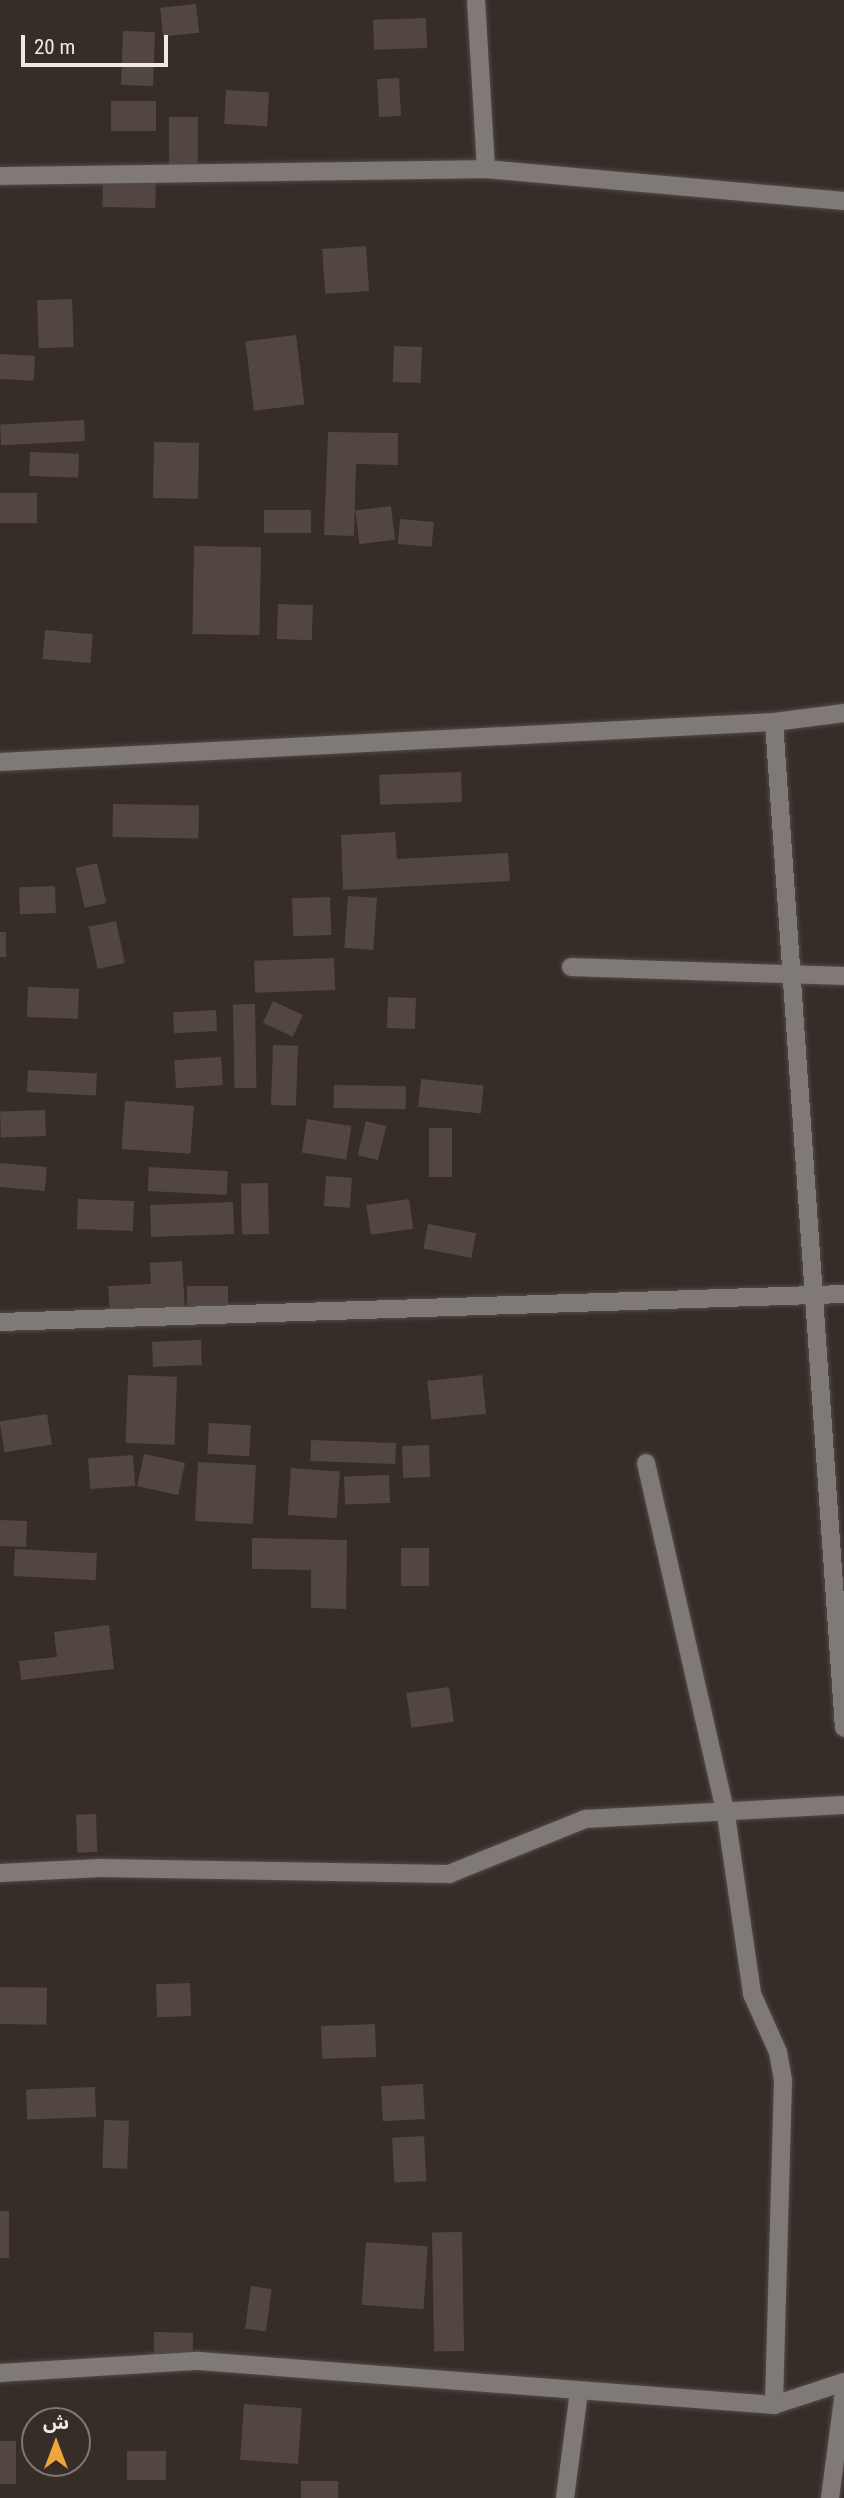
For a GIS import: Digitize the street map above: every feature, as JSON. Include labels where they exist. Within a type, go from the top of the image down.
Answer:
[{"type":"street","points":[[477,0],[486,169]]},
{"type":"street","points":[[0,176],[486,169],[844,201]]},
{"type":"street","points":[[0,762],[775,722],[844,713]]},
{"type":"street","points":[[775,722],[844,1728]]},
{"type":"street","points":[[571,967],[792,978],[844,976]]},
{"type":"street","points":[[0,1322],[844,1294]]},
{"type":"street","points":[[646,1463],[726,1815],[752,1994],[778,2052],[783,2081],[774,2405]]},
{"type":"street","points":[[0,1873],[101,1868],[449,1874],[585,1819],[726,1815],[844,1805]]},
{"type":"street","points":[[0,2373],[199,2361],[774,2405],[844,2382]]},
{"type":"street","points":[[565,2498],[579,2391]]},
{"type":"street","points":[[830,2498],[844,2392]]},
{"type":"building","points":[[196,4],[199,33],[163,37],[160,8]]},
{"type":"building","points":[[426,18],[427,48],[374,50],[373,20]]},
{"type":"building","points":[[123,31],[155,32],[153,86],[121,85]]},
{"type":"building","points":[[399,78],[401,116],[379,117],[377,79]]},
{"type":"building","points":[[226,90],[269,92],[267,126],[224,124]]},
{"type":"building","points":[[111,101],[156,101],[156,131],[111,131]]},
{"type":"building","points":[[169,117],[198,117],[198,176],[169,176]]},
{"type":"building","points":[[103,176],[156,177],[155,208],[102,207]]},
{"type":"building","points":[[366,246],[369,291],[325,294],[322,249]]},
{"type":"building","points":[[72,299],[74,347],[39,348],[37,300]]},
{"type":"building","points":[[296,335],[305,404],[254,411],[245,341]]},
{"type":"building","points":[[394,346],[422,347],[421,383],[393,382]]},
{"type":"building","points":[[0,354],[35,356],[34,381],[0,379]]},
{"type":"building","points":[[84,420],[85,441],[1,445],[0,424]]},
{"type":"building","points":[[328,432],[398,433],[398,465],[356,464],[354,536],[324,535]]},
{"type":"building","points":[[154,442],[199,443],[198,499],[153,498]]},
{"type":"building","points":[[30,452],[79,454],[78,478],[29,476]]},
{"type":"building","points":[[0,493],[37,493],[37,523],[0,523]]},
{"type":"building","points":[[391,506],[395,540],[359,544],[355,510]]},
{"type":"building","points":[[264,510],[311,510],[311,533],[264,533]]},
{"type":"building","points":[[400,519],[434,522],[432,547],[398,544]]},
{"type":"building","points":[[194,546],[261,547],[259,635],[192,634]]},
{"type":"building","points":[[278,604],[313,605],[312,640],[277,639]]},
{"type":"building","points":[[45,630],[93,634],[90,663],[42,659]]},
{"type":"building","points":[[461,772],[462,802],[380,805],[379,775]]},
{"type":"building","points":[[113,804],[199,806],[198,838],[112,837]]},
{"type":"building","points":[[395,832],[397,859],[508,853],[510,881],[343,890],[341,835]]},
{"type":"building","points":[[97,863],[106,903],[85,908],[76,868]]},
{"type":"building","points":[[55,886],[56,913],[20,914],[19,887]]},
{"type":"building","points":[[348,896],[377,898],[373,950],[344,948]]},
{"type":"building","points":[[330,897],[331,935],[293,936],[292,898]]},
{"type":"building","points":[[116,921],[125,963],[98,969],[89,927]]},
{"type":"building","points":[[0,932],[6,932],[6,957],[0,957]]},
{"type":"building","points":[[334,958],[335,990],[255,993],[254,961]]},
{"type":"building","points":[[28,987],[79,989],[78,1019],[27,1017]]},
{"type":"building","points":[[388,997],[416,998],[415,1029],[387,1028]]},
{"type":"building","points":[[273,1001],[303,1015],[293,1037],[263,1023]]},
{"type":"building","points":[[233,1004],[255,1004],[256,1088],[234,1088]]},
{"type":"building","points":[[216,1010],[217,1031],[174,1033],[173,1012]]},
{"type":"building","points":[[273,1045],[298,1046],[296,1106],[271,1105]]},
{"type":"building","points":[[221,1057],[223,1085],[176,1088],[174,1060]]},
{"type":"building","points":[[28,1070],[97,1074],[96,1096],[27,1092]]},
{"type":"building","points":[[421,1079],[484,1086],[481,1113],[418,1107]]},
{"type":"building","points":[[334,1085],[406,1086],[406,1109],[334,1108]]},
{"type":"building","points":[[125,1101],[194,1106],[190,1154],[122,1149]]},
{"type":"building","points":[[45,1110],[46,1136],[1,1138],[0,1112]]},
{"type":"building","points":[[307,1119],[351,1126],[346,1160],[302,1153]]},
{"type":"building","points":[[366,1121],[386,1126],[378,1160],[358,1155]]},
{"type":"building","points":[[429,1128],[452,1128],[452,1177],[429,1177]]},
{"type":"building","points":[[0,1163],[47,1167],[45,1191],[0,1187]]},
{"type":"building","points":[[149,1167],[228,1171],[227,1195],[148,1191]]},
{"type":"building","points":[[326,1176],[352,1178],[350,1208],[324,1206]]},
{"type":"building","points":[[241,1183],[268,1183],[269,1234],[242,1234]]},
{"type":"building","points":[[78,1199],[134,1201],[133,1231],[77,1229]]},
{"type":"building","points":[[409,1199],[413,1229],[371,1235],[366,1205]]},
{"type":"building","points":[[233,1202],[234,1234],[151,1237],[150,1205]]},
{"type":"building","points":[[428,1224],[476,1233],[471,1258],[423,1249]]},
{"type":"building","points":[[182,1261],[185,1310],[110,1313],[108,1286],[151,1284],[150,1263]]},
{"type":"building","points":[[187,1286],[228,1286],[228,1314],[187,1314]]},
{"type":"building","points":[[201,1340],[202,1365],[153,1367],[152,1342]]},
{"type":"building","points":[[128,1375],[177,1377],[175,1445],[126,1443]]},
{"type":"building","points":[[482,1375],[486,1414],[431,1420],[427,1381]]},
{"type":"building","points":[[47,1414],[52,1445],[4,1452],[0,1421]]},
{"type":"building","points":[[209,1423],[251,1425],[249,1456],[207,1454]]},
{"type":"building","points":[[311,1440],[396,1443],[395,1464],[310,1461]]},
{"type":"building","points":[[429,1445],[430,1477],[403,1478],[402,1446]]},
{"type":"building","points":[[144,1454],[185,1463],[178,1495],[137,1486]]},
{"type":"building","points":[[133,1455],[135,1486],[90,1489],[88,1458]]},
{"type":"building","points":[[198,1462],[256,1465],[253,1524],[195,1521]]},
{"type":"building","points":[[291,1468],[340,1471],[337,1518],[288,1515]]},
{"type":"building","points":[[389,1475],[390,1503],[345,1505],[344,1477]]},
{"type":"building","points":[[0,1520],[27,1521],[26,1547],[0,1546]]},
{"type":"building","points":[[252,1538],[347,1540],[346,1609],[311,1608],[311,1570],[252,1569]]},
{"type":"building","points":[[401,1548],[429,1548],[429,1586],[401,1586]]},
{"type":"building","points":[[15,1549],[97,1553],[95,1580],[14,1576]]},
{"type":"building","points":[[109,1625],[114,1669],[21,1680],[19,1661],[57,1657],[54,1632]]},
{"type":"building","points":[[449,1687],[454,1722],[411,1728],[406,1693]]},
{"type":"building","points":[[96,1814],[97,1852],[77,1853],[76,1815]]},
{"type":"building","points":[[190,1983],[191,2016],[157,2017],[156,1984]]},
{"type":"building","points":[[0,1987],[47,1988],[46,2025],[0,2024]]},
{"type":"building","points":[[375,2024],[376,2057],[322,2059],[321,2026]]},
{"type":"building","points":[[423,2084],[425,2119],[383,2121],[381,2086]]},
{"type":"building","points":[[95,2087],[96,2117],[27,2119],[26,2089]]},
{"type":"building","points":[[104,2120],[129,2121],[127,2169],[102,2168]]},
{"type":"building","points":[[424,2136],[426,2181],[394,2183],[392,2138]]},
{"type":"building","points":[[0,2211],[9,2211],[9,2258],[0,2258]]},
{"type":"building","points":[[462,2232],[464,2351],[434,2352],[432,2233]]},
{"type":"building","points":[[366,2242],[428,2246],[423,2309],[362,2305]]},
{"type":"building","points":[[251,2286],[272,2289],[266,2332],[245,2329]]},
{"type":"building","points":[[154,2332],[193,2333],[192,2371],[153,2370]]},
{"type":"building","points":[[244,2404],[302,2408],[298,2464],[240,2460]]},
{"type":"building","points":[[0,2441],[16,2441],[16,2484],[0,2484]]},
{"type":"building","points":[[127,2451],[166,2451],[166,2480],[127,2480]]},
{"type":"building","points":[[301,2481],[338,2481],[338,2498],[301,2498]]}]
